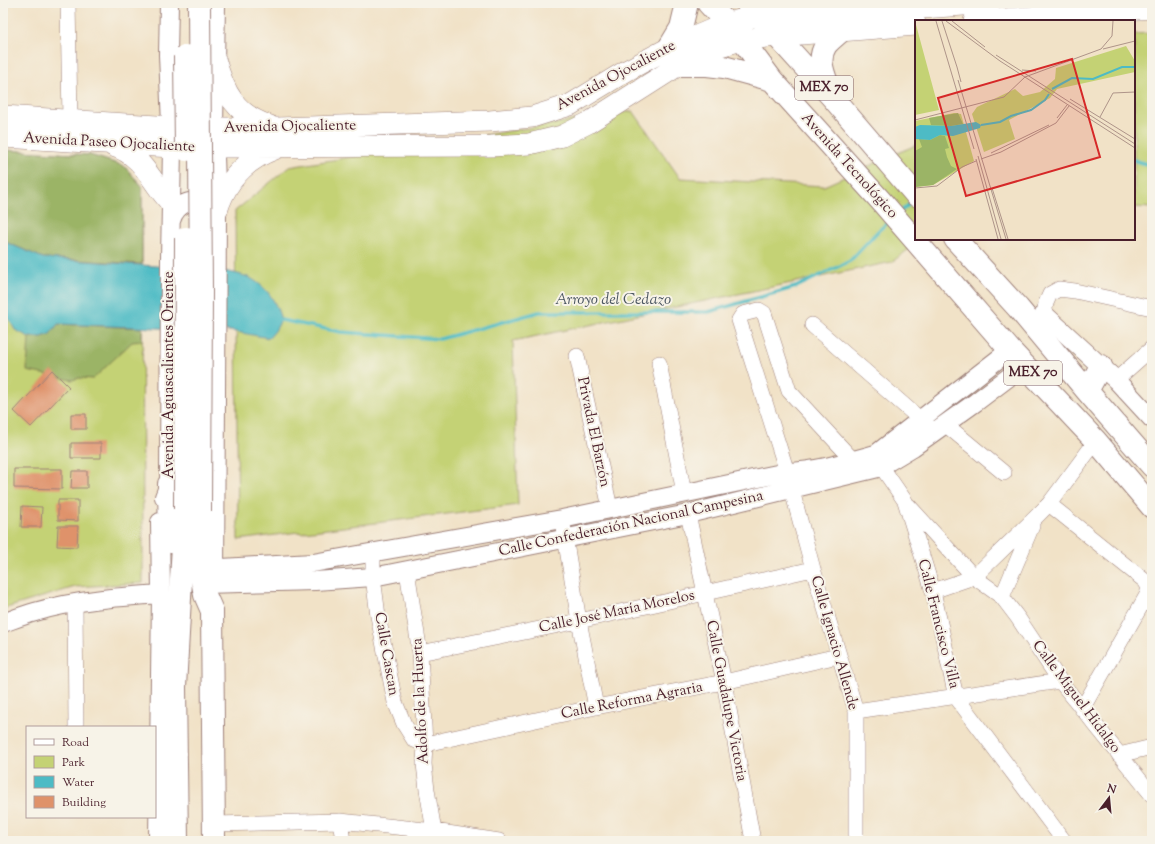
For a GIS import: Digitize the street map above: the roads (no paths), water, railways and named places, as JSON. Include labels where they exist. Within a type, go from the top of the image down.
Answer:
[{"type":"main road","name":"Avenida Aguascalientes Oriente","points":[[185,3],[193,510],[209,576],[205,595],[212,611],[217,833]]},
{"type":"main road","name":"Avenida Aguascalientes Oriente","points":[[177,841],[175,687],[193,510],[201,269],[199,3]]},
{"type":"main road","points":[[687,3],[674,56],[707,65],[724,66],[772,80]]},
{"type":"main road","name":"Avenida Tecnológico","points":[[708,3],[742,40],[772,80],[881,201],[1018,358],[1096,441],[1152,507]]},
{"type":"main road","points":[[809,3],[845,15],[822,53],[821,63],[832,97]]},
{"type":"main road","name":"Avenida Ojocaliente","points":[[282,137],[532,117],[570,105],[626,71],[674,56],[742,40],[776,36],[845,15],[884,7],[990,3]]},
{"type":"main road","points":[[988,20],[1152,8]]},
{"type":"main road","name":"Avenida Ojocaliente","points":[[215,138],[282,137],[490,146],[528,144],[562,136],[588,123],[674,56],[752,9],[845,15],[915,25]]},
{"type":"main road","name":"Avenida Tecnológico","points":[[752,9],[832,97],[915,193]]},
{"type":"main road","points":[[215,59],[224,88],[236,105],[243,112],[282,137],[275,149],[260,155],[239,171],[225,190],[217,218]]},
{"type":"main road","name":"Avenida Paseo Ojocaliente","points":[[3,116],[70,120],[172,137]]},
{"type":"main road","name":"Avenida Paseo Ojocaliente","points":[[3,137],[99,143],[172,137],[215,138]]},
{"type":"main road","points":[[99,143],[119,148],[136,158],[146,169],[162,193],[171,212]]},
{"type":"main road","name":"MEX 70","points":[[956,240],[1018,308],[1152,466]]},
{"type":"main road","points":[[1018,308],[1044,314]]},
{"type":"main road","points":[[1088,391],[1108,373]]},
{"type":"main road","points":[[169,484],[171,635],[175,687]]},
{"type":"street","points":[[68,3],[70,120]]},
{"type":"street","name":"Avenida Aguascalientes Oriente","points":[[158,841],[161,594],[160,522],[163,503],[169,484],[172,137],[168,55],[169,3]]},
{"type":"street","name":"Avenida Aguascalientes Oriente","points":[[209,576],[216,341],[216,3]]},
{"type":"street","points":[[168,55],[176,77],[182,86],[188,91],[203,93],[215,85]]},
{"type":"street","points":[[171,212],[175,211],[184,204],[194,201],[200,202],[210,208],[217,218]]},
{"type":"street","points":[[1152,308],[1075,291],[1059,289],[1050,294],[1046,303],[1044,314],[1108,373],[1152,419]]},
{"type":"street","name":"Calle Ignacio Allende","points":[[853,460],[789,391],[764,313],[759,310],[743,314],[740,320],[787,472],[838,656],[856,711],[856,841]]},
{"type":"street","points":[[812,325],[933,425],[1004,472]]},
{"type":"street","points":[[1108,373],[1152,348]]},
{"type":"street","name":"Privada El Barzón","points":[[577,356],[610,508]]},
{"type":"street","name":"Calle Confederación Nacional Campesina","points":[[209,576],[315,581],[373,577],[566,537],[688,514],[791,490],[879,460],[933,425],[1018,358]]},
{"type":"street","name":"Calle Confederación Nacional Campesina","points":[[933,425],[1018,358]]},
{"type":"street","points":[[659,362],[684,493]]},
{"type":"street","points":[[933,591],[974,577],[1049,504],[1096,441]]},
{"type":"street","name":"Calle Confederación Nacional Campesina","points":[[209,576],[313,563],[373,553],[562,519],[787,472],[807,471],[853,460],[879,460]]},
{"type":"street","name":"Calle Francisco Villa","points":[[879,460],[905,501],[933,591],[956,697],[1064,841]]},
{"type":"street","name":"Calle Miguel Hidalgo","points":[[905,501],[974,577],[1002,597],[1018,618],[1060,681],[1152,795]]},
{"type":"street","points":[[1049,504],[1145,582],[1149,588],[1147,595],[1082,709]]},
{"type":"street","name":"Calle Guadalupe Victoria","points":[[688,514],[724,682],[753,841]]},
{"type":"street","points":[[562,519],[596,707]]},
{"type":"street","points":[[1002,597],[1034,520]]},
{"type":"street","name":"Calle Cascan","points":[[373,553],[373,577],[394,702],[404,724],[414,740],[425,744]]},
{"type":"street","name":"Calle José María Morelos","points":[[420,653],[580,621],[813,569]]},
{"type":"street","name":"Adolfo de la Huerta","points":[[407,571],[420,653],[425,744],[424,764],[434,831]]},
{"type":"street","points":[[3,623],[36,612],[75,603],[161,594]]},
{"type":"street","points":[[75,603],[76,726]]},
{"type":"street","name":"Calle Reforma Agraria","points":[[425,744],[596,707],[724,682],[838,656]]},
{"type":"street","points":[[856,711],[1060,681]]},
{"type":"street","points":[[1119,755],[1152,747]]},
{"type":"street","points":[[340,821],[343,841]]},
{"type":"street","points":[[217,833],[340,821],[434,831],[499,841]]},
{"type":"water","points":[[3,241],[43,258],[225,271],[242,275],[258,283],[271,296],[277,307],[281,320],[269,338],[231,331],[58,324],[50,334],[42,337],[29,337],[15,330],[9,319],[3,318]]},
{"type":"waterway","name":"Arroyo del Cedazo","points":[[1135,160],[1152,166]]},
{"type":"waterway","name":"Arroyo del Cedazo","points":[[899,213],[913,201]]},
{"type":"waterway","name":"Arroyo del Cedazo","points":[[281,320],[341,332],[440,339],[539,312],[708,312],[796,287],[850,261],[879,230],[889,222]]}]
